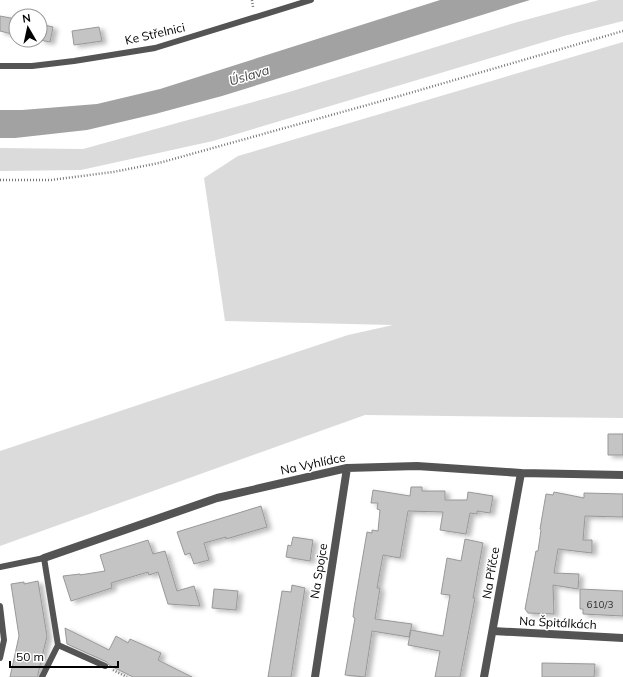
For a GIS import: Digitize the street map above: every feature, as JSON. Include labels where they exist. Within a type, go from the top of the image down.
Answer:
[{"type":"street","name":"Na Vyhlídce","points":[[44,558],[217,498],[347,468],[417,466],[521,473],[623,476]]},
{"type":"street","name":"Na Spojce","points":[[315,677],[347,468]]},
{"type":"street","name":"Na Příčce","points":[[484,677],[521,473]]},
{"type":"street","name":"Na Špitálkách","points":[[493,631],[623,638]]},
{"type":"lane","name":"Ke Střelnici","points":[[0,66],[32,66],[155,48],[311,0]]},
{"type":"lane","points":[[0,567],[44,558],[58,645],[42,677]]},
{"type":"lane","points":[[0,606],[4,640],[0,658]]},
{"type":"lane","points":[[58,645],[105,666]]},
{"type":"path","points":[[0,180],[51,180],[113,172],[159,163],[396,97],[623,31]]},
{"type":"path","points":[[105,666],[127,677]]},
{"type":"shaded area","points":[[599,0],[623,0],[623,21],[564,36],[213,141],[81,170],[0,171],[0,148],[83,149],[289,92],[514,23]]},
{"type":"shaded area","points":[[623,42],[623,418],[365,415],[0,546],[0,451],[348,335],[393,325],[225,321],[204,178],[238,156]]},
{"type":"water","name":"Úslava","points":[[440,0],[530,0],[222,96],[155,114],[87,130],[15,138],[0,138],[0,110],[22,110],[97,104],[160,89]]},
{"type":"building","points":[[0,16],[8,18],[8,33],[0,31]]},
{"type":"building","points":[[48,26],[53,27],[50,42],[48,42]]},
{"type":"building","points":[[99,27],[102,41],[74,45],[72,31]]},
{"type":"building","points":[[608,434],[623,434],[623,455],[608,455]]},
{"type":"building","points":[[411,487],[422,487],[422,491],[445,491],[445,500],[467,500],[468,492],[493,496],[490,513],[477,511],[477,514],[470,513],[466,534],[440,530],[443,512],[408,511],[400,558],[383,555],[377,588],[380,588],[375,619],[412,624],[409,637],[372,631],[365,677],[345,675],[355,618],[353,617],[354,608],[367,532],[372,533],[372,530],[378,531],[380,510],[377,509],[378,503],[371,503],[373,490],[410,496]]},
{"type":"building","points":[[554,492],[584,498],[584,493],[623,494],[623,517],[585,516],[583,540],[592,540],[592,553],[558,549],[554,573],[579,574],[578,589],[553,585],[554,614],[528,613],[525,609],[536,551],[538,551],[546,494],[553,495]]},
{"type":"building","points":[[261,506],[267,527],[226,539],[226,537],[204,543],[209,560],[194,564],[190,553],[185,555],[177,532]]},
{"type":"building","points":[[293,537],[313,540],[310,561],[286,557],[288,545],[291,546]]},
{"type":"building","points":[[465,539],[483,543],[473,598],[475,598],[460,677],[435,677],[440,651],[408,645],[411,630],[443,636],[450,595],[441,594],[447,558],[461,561]]},
{"type":"building","points":[[148,540],[153,554],[165,551],[177,591],[194,586],[200,606],[168,604],[158,572],[149,575],[148,572],[111,583],[112,588],[71,601],[63,576],[105,571],[100,555]]},
{"type":"building","points":[[38,581],[47,636],[38,677],[10,677],[19,636],[11,584],[24,582],[24,584]]},
{"type":"building","points":[[292,585],[305,588],[291,677],[268,677],[282,591],[291,592]]},
{"type":"building","points":[[214,589],[238,591],[236,610],[212,608]]},
{"type":"building","points":[[580,589],[623,591],[623,616],[583,614],[583,609],[580,609]]},
{"type":"building","points":[[65,628],[109,650],[116,636],[128,643],[130,639],[161,653],[158,660],[192,677],[133,677],[109,665],[107,662],[67,644]]},
{"type":"building","points":[[542,663],[595,664],[594,677],[542,677]]}]
